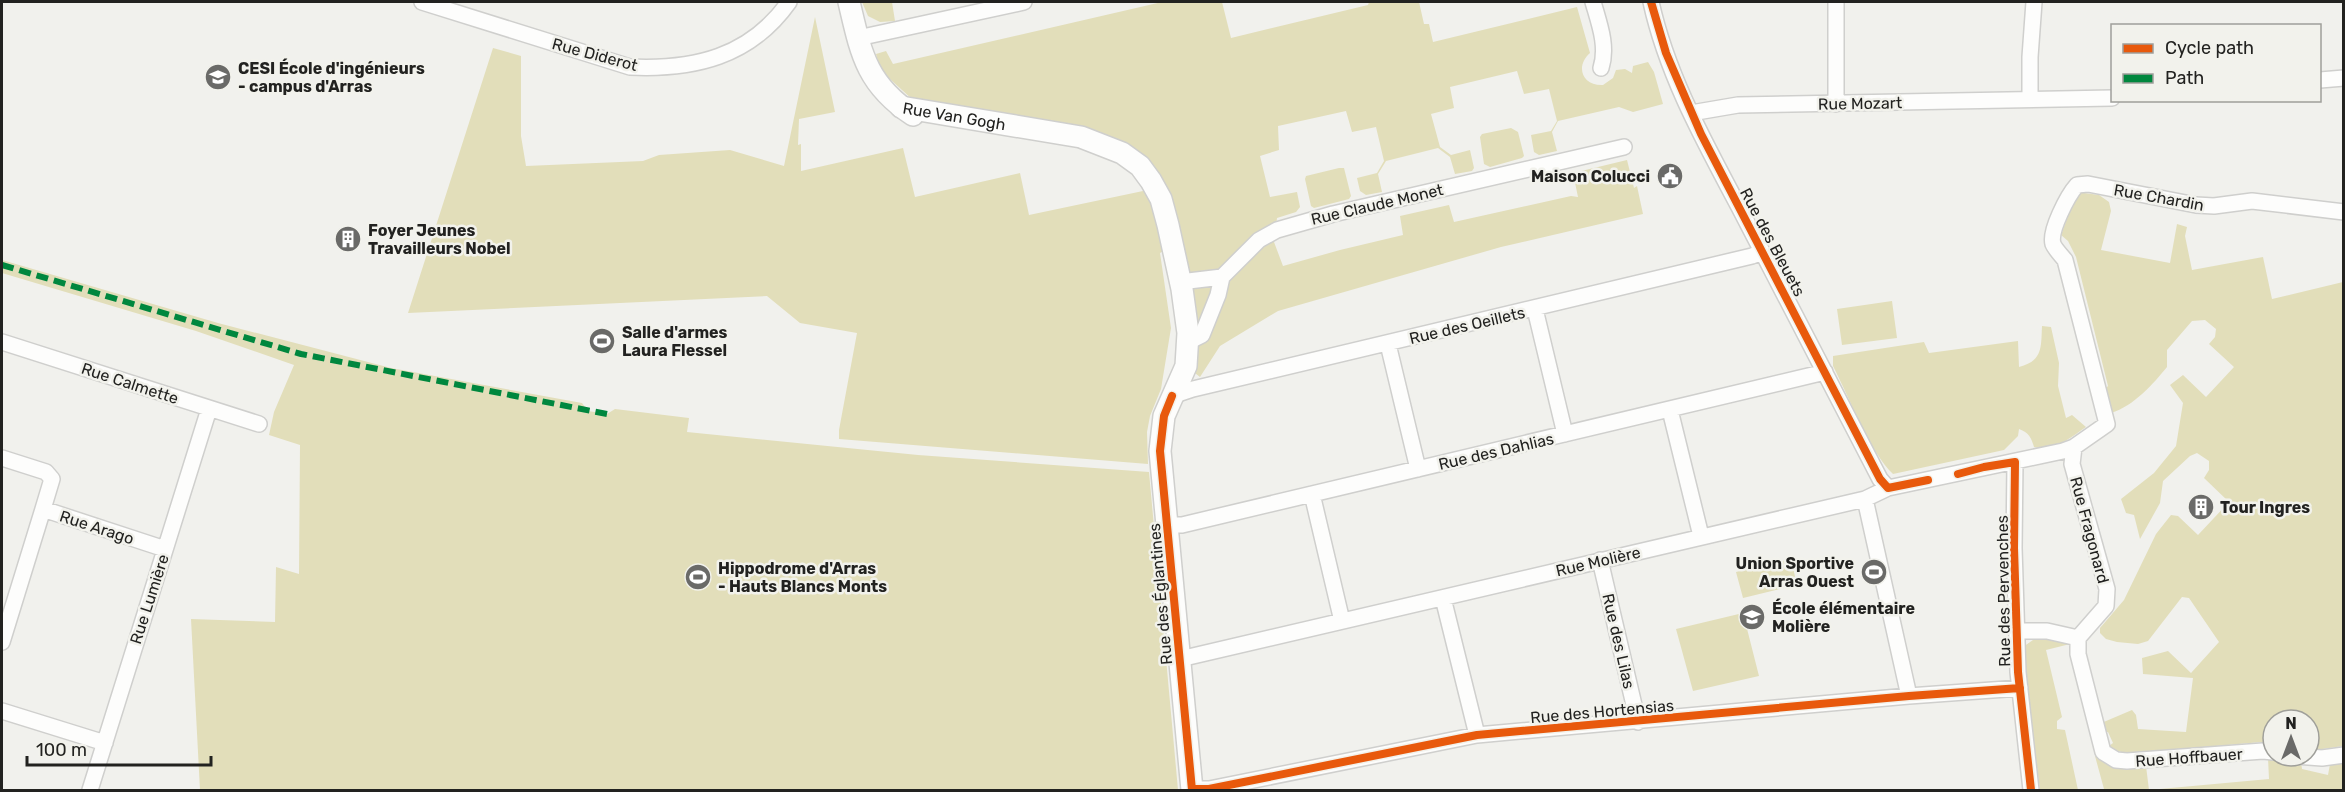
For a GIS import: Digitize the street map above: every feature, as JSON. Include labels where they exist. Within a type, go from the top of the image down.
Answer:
[{"type":"street","name":"Rue Diderot","points":[[422,2],[630,67],[664,68],[689,65],[740,48],[761,34],[789,2]]},
{"type":"street","points":[[849,2],[858,38],[1024,2]]},
{"type":"street","points":[[1593,2],[1605,57],[1601,68]]},
{"type":"street","name":"Rue des Bleuets","points":[[1651,2],[1666,52],[1691,113],[1880,478],[1888,488]]},
{"type":"street","points":[[1836,2],[1836,104]]},
{"type":"street","points":[[2030,99],[2034,2]]},
{"type":"street","name":"Rue Van Gogh","points":[[858,38],[870,74],[901,107],[1080,137],[1122,153],[1140,166],[1161,199],[1186,309],[1188,342],[1186,366],[1172,396]]},
{"type":"street","points":[[2321,80],[2343,78]]},
{"type":"street","name":"Rue Mozart","points":[[1691,113],[1738,105],[2111,98]]},
{"type":"street","name":"Rue Claude Monet","points":[[1188,342],[1202,335],[1218,295],[1222,278],[1259,240],[1277,230],[1333,214],[1624,147]]},
{"type":"street","name":"Rue Chardin","points":[[2074,447],[2107,424],[2065,260],[2053,245],[2052,234],[2070,192],[2077,185],[2088,184],[2196,205],[2214,206],[2252,201],[2343,212]]},
{"type":"street","name":"Rue des Oeillets","points":[[1172,396],[1193,389],[1535,309],[1762,252]]},
{"type":"street","points":[[1180,282],[1222,278]]},
{"type":"street","points":[[1535,309],[1565,434]]},
{"type":"street","name":"Rue Calmette","points":[[2,342],[259,424]]},
{"type":"street","points":[[1388,344],[1418,469]]},
{"type":"street","name":"Rue des Dahlias","points":[[1167,525],[1182,525],[1825,372]]},
{"type":"street","name":"Rue des Églantines","points":[[1172,396],[1164,416],[1160,443],[1192,790]]},
{"type":"street","name":"Rue Lumière","points":[[90,790],[209,409]]},
{"type":"street","points":[[1670,410],[1701,536]]},
{"type":"street","name":"Rue Molière","points":[[1180,659],[1865,499],[1888,488],[2015,462],[2074,447]]},
{"type":"street","name":"Rue Fragonard","points":[[2074,447],[2072,464],[2107,589],[2106,606],[2078,638]]},
{"type":"street","name":"Rue Arago","points":[[2,458],[46,472],[52,479],[43,509],[165,549]]},
{"type":"street","name":"Rue des Pervenches","points":[[2015,462],[2014,548],[2017,631],[2020,688],[2031,790]]},
{"type":"street","points":[[1312,494],[1342,621]]},
{"type":"street","points":[[1865,499],[1909,696]]},
{"type":"street","points":[[2,642],[43,509]]},
{"type":"street","name":"Rue des Lilas","points":[[1600,560],[1638,722]]},
{"type":"street","points":[[1443,598],[1477,735]]},
{"type":"street","points":[[2017,631],[2047,632],[2078,638]]},
{"type":"street","name":"Rue Hoffbauer","points":[[2078,638],[2078,654],[2093,717],[2106,756],[2127,761],[2261,751]]},
{"type":"street","name":"Rue des Hortensias","points":[[1192,790],[1209,789],[1477,735],[2020,688]]},
{"type":"street","points":[[2,711],[105,743]]},
{"type":"street","points":[[2321,758],[2343,755]]},
{"type":"shaded area","points":[[862,2],[892,2],[895,21],[880,22],[868,16]]},
{"type":"shaded area","points":[[1162,2],[1222,2],[1231,38],[1368,5],[1369,2],[1419,2],[1424,24],[1429,24],[1433,42],[1577,7],[1590,53],[1585,58],[1582,69],[1586,79],[1603,85],[1613,78],[1616,70],[1625,69],[1632,73],[1633,66],[1648,62],[1654,72],[1663,104],[1633,112],[1619,107],[1558,121],[1552,132],[1557,151],[1539,155],[1534,152],[1531,135],[1551,131],[1557,121],[1549,89],[1524,94],[1517,71],[1450,87],[1454,108],[1431,114],[1440,147],[1451,155],[1470,150],[1474,168],[1472,171],[1455,174],[1450,157],[1438,148],[1386,161],[1378,174],[1382,192],[1366,195],[1360,191],[1357,178],[1377,173],[1384,161],[1376,127],[1352,132],[1346,111],[1278,126],[1279,150],[1260,156],[1270,197],[1297,192],[1300,207],[1296,212],[1277,218],[1274,242],[1283,266],[1403,235],[1400,216],[1449,205],[1454,222],[1571,196],[1578,197],[1573,173],[1627,160],[1634,188],[1637,186],[1643,214],[1501,247],[1278,311],[1220,346],[1200,377],[1186,366],[1171,246],[1160,253],[1171,328],[1161,389],[1150,416],[1147,432],[1148,464],[839,439],[857,333],[800,323],[767,296],[408,313],[493,48],[521,56],[521,136],[526,166],[643,161],[659,155],[730,150],[784,166],[815,17],[835,112],[799,119],[798,145],[801,144],[801,171],[903,148],[915,197],[1020,173],[1029,215],[1143,191],[1153,186],[1122,153],[913,100],[880,70],[876,54],[886,51],[893,64]]},
{"type":"shaded area","points":[[1511,128],[1518,132],[1524,156],[1490,167],[1484,164],[1480,137],[1482,134]]},
{"type":"shaded area","points":[[1344,168],[1351,196],[1349,199],[1314,208],[1311,206],[1306,176]]},
{"type":"shaded area","points":[[2077,192],[2099,195],[2109,202],[2111,211],[2101,250],[2170,263],[2177,224],[2187,227],[2185,236],[2192,270],[2263,257],[2272,299],[2343,282],[2343,746],[2321,749],[2321,708],[2261,708],[2261,742],[2125,753],[2109,746],[2113,743],[2108,732],[2101,733],[2099,724],[2132,710],[2136,715],[2138,729],[2186,732],[2193,678],[2143,674],[2142,658],[2168,651],[2191,673],[2219,642],[2189,598],[2182,597],[2148,641],[2138,644],[2117,642],[2106,639],[2100,633],[2100,628],[2124,600],[2156,534],[2171,515],[2178,516],[2198,535],[2229,502],[2204,478],[2209,470],[2209,461],[2197,453],[2190,456],[2163,481],[2160,503],[2140,539],[2134,515],[2126,513],[2121,499],[2154,473],[2176,446],[2183,403],[2170,385],[2183,375],[2206,397],[2234,367],[2209,344],[2215,337],[2216,329],[2205,320],[2192,321],[2167,350],[2167,367],[2156,380],[2135,400],[2111,413],[2103,391],[2108,386],[2076,257],[2068,241],[2061,235]]},
{"type":"shaded area","name":"Hippodrome d'Arras - Hauts Blancs Monts","points":[[2,260],[218,323],[391,368],[582,403],[588,411],[607,414],[615,409],[689,418],[687,432],[918,455],[1149,472],[1178,790],[200,790],[191,619],[275,622],[276,567],[299,574],[300,445],[269,435],[274,412],[294,365],[196,331],[2,273]]},
{"type":"shaded area","points":[[1892,301],[1897,338],[1842,345],[1837,309]]},
{"type":"shaded area","points":[[2042,326],[2051,327],[2059,363],[2058,386],[2066,418],[2072,415],[2086,427],[2062,443],[2048,448],[2034,447],[2029,436],[2019,429],[2018,436],[2004,450],[1893,474],[1868,439],[1833,366],[1833,356],[1924,342],[1929,353],[2018,341],[2019,367],[2037,357],[2041,347]]},
{"type":"shaded area","points":[[1791,559],[1797,585],[1743,598],[1736,572]]},
{"type":"shaded area","points":[[1743,613],[1759,676],[1693,691],[1676,629]]},
{"type":"shaded area","points":[[2050,638],[2064,640],[2070,644],[2046,650],[2062,717],[2057,721],[2057,729],[2065,730],[2078,790],[2040,790],[2023,647],[2033,640]]},
{"type":"shaded area","points":[[2095,756],[2146,766],[2149,790],[2099,790],[2104,789]]},
{"type":"shaded area","points":[[2343,761],[2343,790],[2149,790],[2269,779],[2268,768],[2302,768],[2328,775],[2330,764]]},
{"type":"marked path","points":[[2,265],[301,354],[607,414]]},
{"type":"cycle path","points":[[1651,2],[1666,53],[1701,134],[1880,479],[1888,488],[1928,480]]},
{"type":"cycle path","points":[[1172,396],[1164,416],[1160,451],[1192,790]]},
{"type":"cycle path","points":[[1958,474],[2015,462],[2014,548],[2018,672],[2031,790]]},
{"type":"cycle path","points":[[1192,789],[1209,789],[1477,735],[2020,688]]},
{"type":"place","name":"CESI École d'ingénieurs - campus d'Arras","points":[[218,77]]},
{"type":"place","name":"Maison Colucci","points":[[1670,176]]},
{"type":"place","name":"Foyer Jeunes Travailleurs Nobel","points":[[348,239]]},
{"type":"place","name":"Salle d'armes Laura Flessel","points":[[602,341]]},
{"type":"place","name":"Tour Ingres","points":[[2201,507]]},
{"type":"place","name":"Union Sportive Arras Ouest","points":[[1874,572]]},
{"type":"place","name":"Hippodrome d'Arras - Hauts Blancs Monts","points":[[698,577]]},
{"type":"place","name":"École élémentaire Molière","points":[[1752,617]]}]
